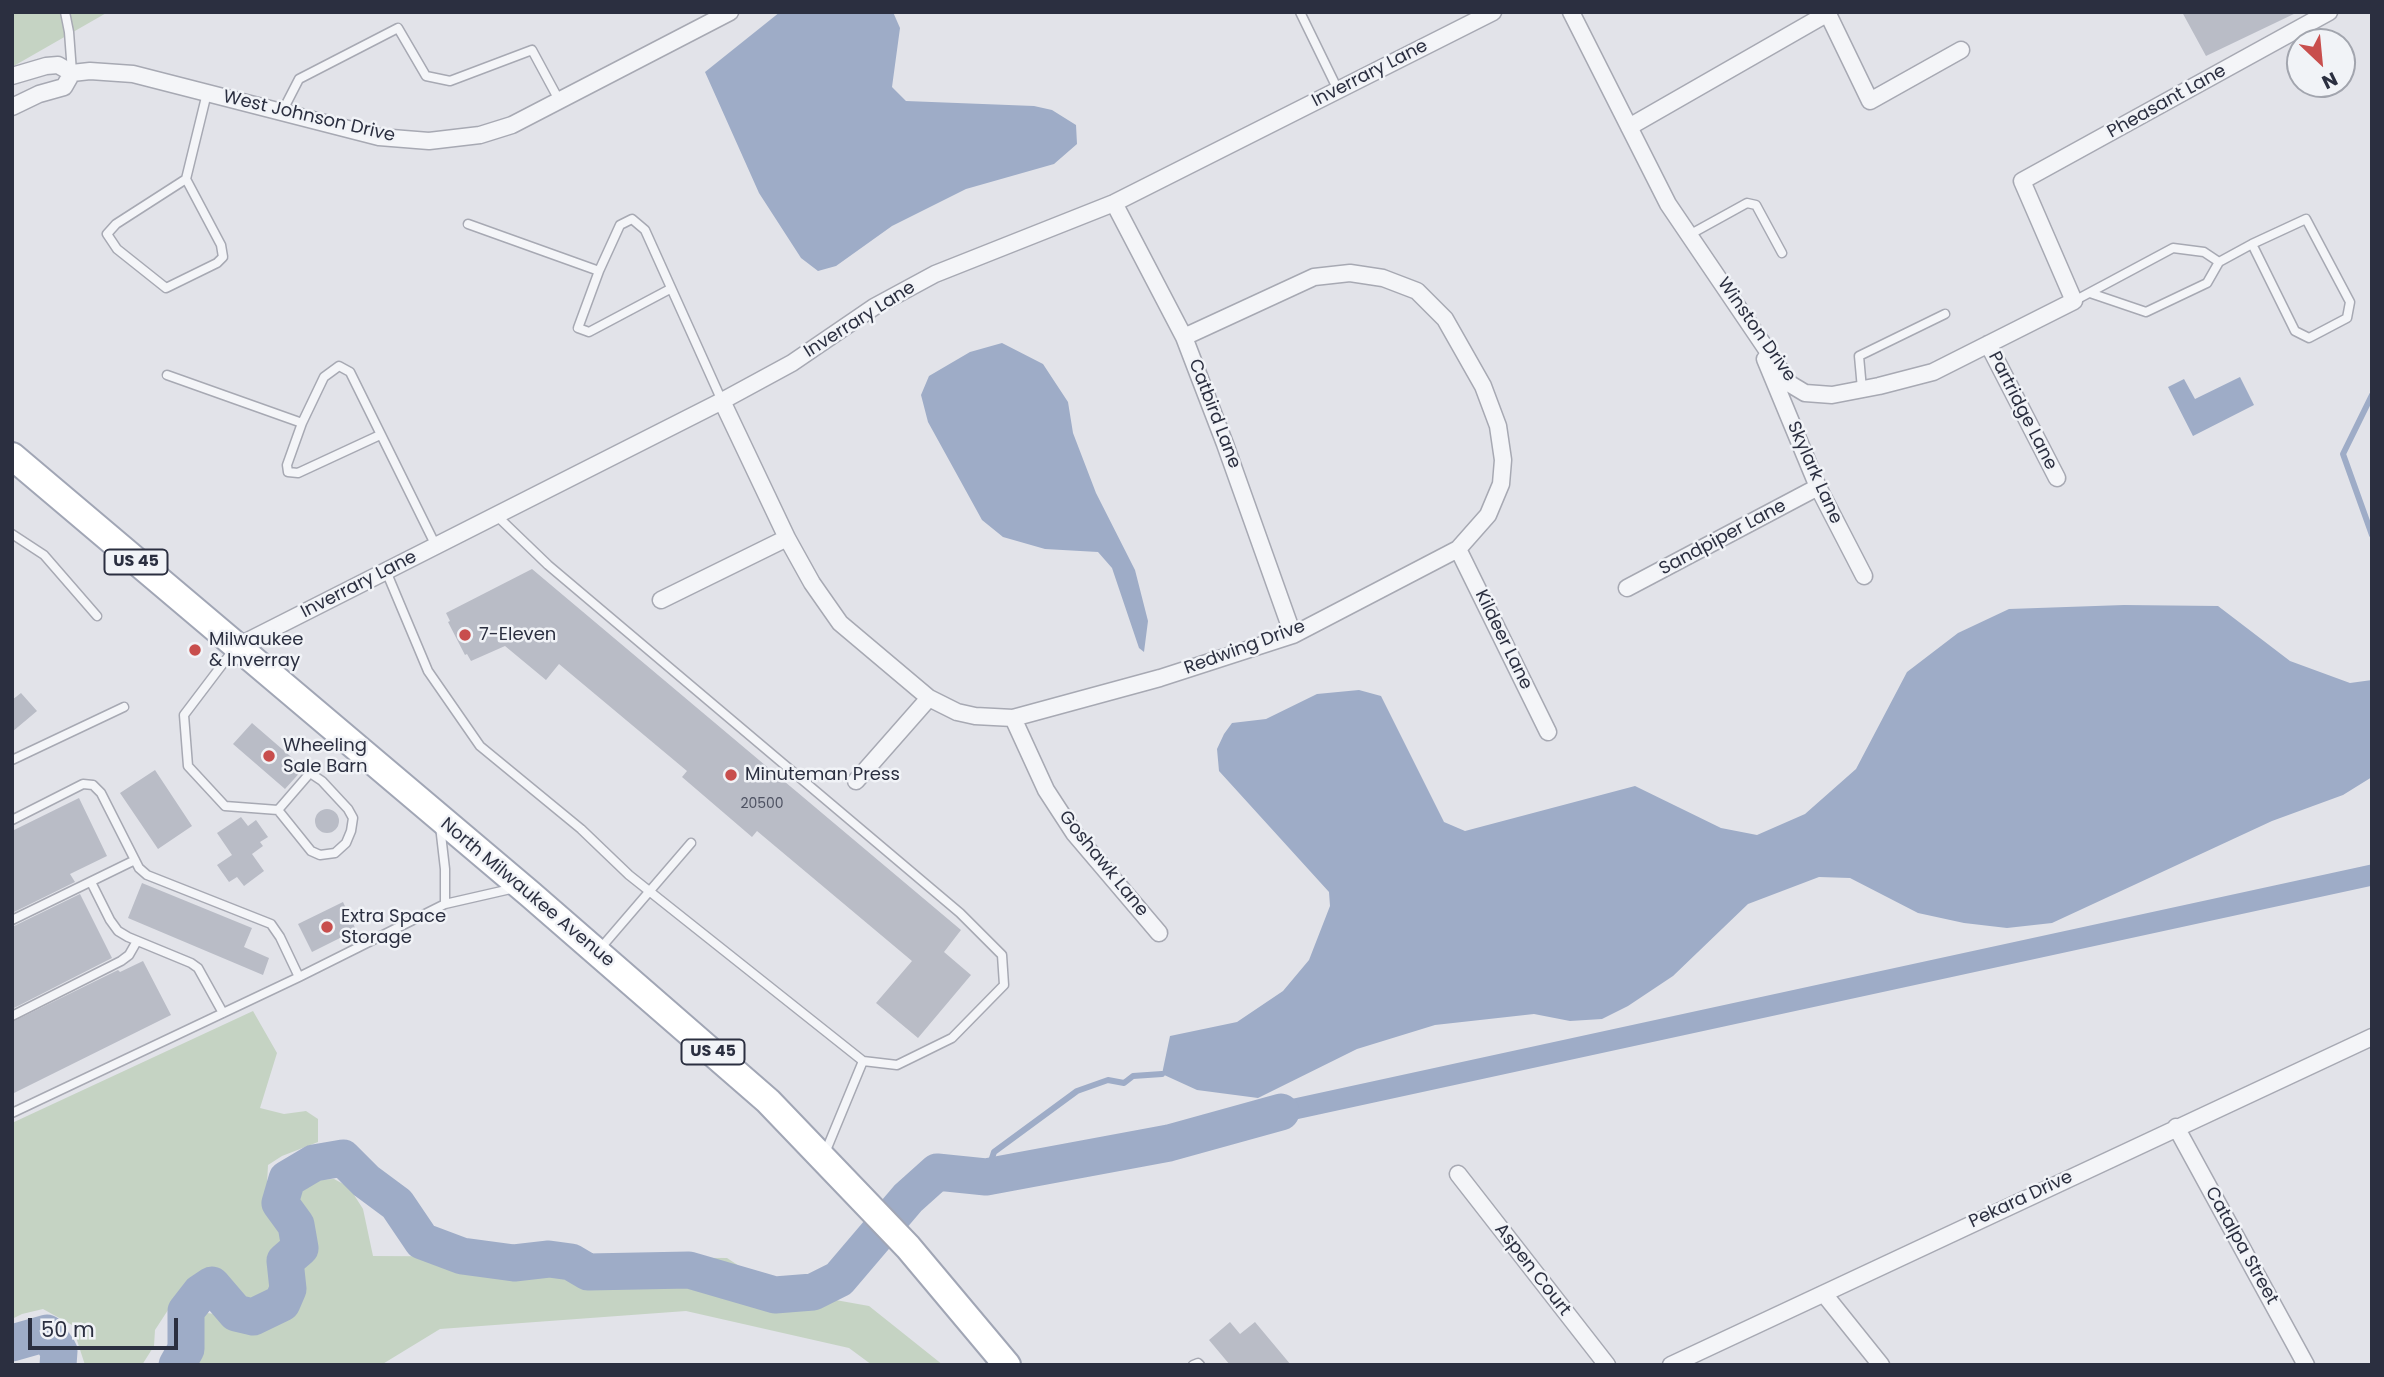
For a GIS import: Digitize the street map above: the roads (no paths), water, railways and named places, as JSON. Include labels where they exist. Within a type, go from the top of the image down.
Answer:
[{"type":"main road","name":"North Milwaukee Avenue","points":[[12,456],[521,886],[768,1101],[908,1247],[1007,1365]]},
{"type":"street","name":"West Johnson Drive","points":[[12,76],[58,65],[72,73],[90,71],[132,74],[379,137],[429,141],[480,135],[512,125],[730,12]]},
{"type":"street","name":"Inverrary Lane","points":[[236,647],[722,401],[792,363],[874,307],[935,274],[1114,203],[1493,12]]},
{"type":"street","name":"Winston Drive","points":[[1571,12],[1668,204],[1790,384],[1805,393],[1832,395],[1933,372],[2074,301]]},
{"type":"street","name":"Pheasant Lane","points":[[2074,301],[2022,181],[2329,12]]},
{"type":"street","points":[[1629,127],[1827,13],[1870,101],[1961,50]]},
{"type":"street","points":[[12,107],[39,94],[64,87],[72,73]]},
{"type":"street","name":"Catbird Lane","points":[[1114,203],[1185,337],[1293,635]]},
{"type":"street","name":"Redwing Drive","points":[[722,401],[787,538],[812,583],[840,623],[929,698],[966,714],[1013,718],[1160,678],[1293,635],[1458,549],[1488,515],[1501,484],[1503,460],[1499,426],[1483,386],[1445,319],[1417,291],[1383,278],[1350,273],[1314,277],[1185,337]]},
{"type":"street","name":"Skylark Lane","points":[[1752,328],[1818,488],[1864,576]]},
{"type":"street","name":"Partridge Lane","points":[[1988,344],[2057,478]]},
{"type":"street","name":"Sandpiper Lane","points":[[1627,588],[1818,488]]},
{"type":"street","points":[[662,600],[787,538]]},
{"type":"street","name":"Kildeer Lane","points":[[1458,549],[1548,732]]},
{"type":"street","points":[[856,780],[929,698]]},
{"type":"street","name":"Goshawk Lane","points":[[1013,718],[1046,790],[1074,833],[1159,933]]},
{"type":"street","name":"Pekara Drive","points":[[1671,1365],[2372,1037]]},
{"type":"street","name":"Catalpa Street","points":[[2176,1127],[2306,1365]]},
{"type":"street","name":"Aspen Court","points":[[1458,1174],[1606,1365]]},
{"type":"street","points":[[1824,1294],[1881,1365]]},
{"type":"lane","points":[[65,12],[72,73]]},
{"type":"lane","points":[[1300,12],[1338,90]]},
{"type":"lane","points":[[282,112],[299,79],[398,29],[426,76],[450,81],[532,50],[559,100]]},
{"type":"lane","points":[[187,179],[116,224],[107,234],[117,249],[166,288],[217,263],[223,257],[222,245],[187,179],[207,93]]},
{"type":"lane","points":[[1689,235],[1747,203],[1756,205],[1782,253]]},
{"type":"lane","points":[[670,289],[589,332],[578,328],[620,225],[632,219],[645,230],[722,401]]},
{"type":"lane","points":[[2090,293],[2146,312],[2207,283],[2219,262],[2252,244],[2306,219],[2350,302],[2347,318],[2309,338],[2295,331],[2252,244]]},
{"type":"lane","points":[[468,224],[599,271]]},
{"type":"lane","points":[[2074,301],[2173,248],[2204,252],[2219,262]]},
{"type":"lane","points":[[1861,389],[1859,356],[1945,314]]},
{"type":"lane","points":[[380,435],[298,473],[288,472],[287,465],[302,422],[324,377],[339,366],[350,372],[436,546]]},
{"type":"lane","points":[[167,375],[302,422]]},
{"type":"lane","points":[[386,571],[428,671],[480,746],[581,829],[629,875],[863,1061],[898,1065],[952,1038],[1004,985],[1002,955],[960,913],[558,573],[496,515]]},
{"type":"lane","points":[[12,534],[44,555],[97,616]]},
{"type":"lane","points":[[236,647],[184,715],[188,766],[225,806],[278,810],[311,851],[320,855],[335,852],[346,843],[351,831],[353,818],[348,809],[339,797],[310,773],[278,810]]},
{"type":"lane","points":[[12,760],[124,707]]},
{"type":"lane","points":[[12,820],[83,784],[93,785],[101,793],[139,868],[147,875],[271,924],[299,977]]},
{"type":"lane","points":[[439,817],[446,869],[445,904]]},
{"type":"lane","points":[[597,952],[691,843]]},
{"type":"lane","points":[[12,920],[135,860]]},
{"type":"lane","points":[[92,882],[118,931],[198,968],[223,1013]]},
{"type":"lane","points":[[12,1113],[299,977],[445,904],[521,886]]},
{"type":"lane","points":[[12,1016],[121,961],[129,955],[137,940]]},
{"type":"lane","points":[[823,1159],[863,1061]]},
{"type":"lane","points":[[1193,1365],[1200,1365]]},
{"type":"water","points":[[780,12],[893,12],[900,28],[892,87],[906,101],[1034,106],[1052,110],[1076,125],[1077,144],[1054,164],[966,189],[892,226],[836,266],[818,271],[801,258],[759,193],[705,72]]},
{"type":"water","points":[[1002,343],[1043,364],[1068,402],[1073,433],[1096,493],[1135,570],[1148,621],[1144,652],[1139,648],[1112,568],[1098,552],[1045,549],[1003,537],[982,520],[928,422],[921,395],[929,376],[970,352]]},
{"type":"water","points":[[2240,377],[2254,405],[2193,436],[2168,387],[2184,379],[2195,399]]},
{"type":"water","points":[[2124,605],[2218,606],[2290,661],[2350,683],[2372,680],[2372,777],[2343,795],[2272,821],[2052,923],[2007,928],[1964,923],[1918,913],[1850,878],[1819,877],[1748,904],[1673,976],[1628,1006],[1602,1019],[1570,1021],[1534,1014],[1435,1025],[1357,1049],[1258,1098],[1197,1090],[1162,1074],[1170,1036],[1237,1022],[1283,991],[1309,960],[1330,906],[1329,892],[1219,771],[1217,749],[1232,723],[1266,719],[1317,694],[1359,690],[1381,696],[1444,822],[1465,831],[1635,786],[1721,828],[1757,835],[1805,814],[1856,769],[1907,672],[1958,633],[2009,609]]},
{"type":"waterway","points":[[2372,395],[2343,454],[2372,535]]},
{"type":"waterway","points":[[1281,1112],[2372,875]]},
{"type":"waterway","points":[[986,1177],[994,1152],[1077,1091],[1108,1080],[1124,1083],[1133,1076],[1162,1074]]},
{"type":"waterway","points":[[177,1365],[186,1349],[186,1311],[200,1293],[212,1285],[236,1313],[253,1317],[282,1303],[288,1289],[285,1261],[300,1248],[296,1225],[280,1203],[287,1179],[314,1163],[343,1158],[366,1181],[397,1204],[422,1241],[462,1256],[514,1263],[549,1259],[571,1262],[588,1272],[689,1270],[775,1295],[813,1292],[839,1279],[908,1198],[937,1172],[986,1177],[1169,1143],[1281,1112]]},
{"type":"waterway","points":[[12,1343],[47,1333],[59,1351],[58,1365]]},
{"type":"place","name":"7-Eleven","points":[[465,635]]},
{"type":"place","name":"Milwaukee & Inverray","points":[[195,650]]},
{"type":"place","name":"Wheeling Sale Barn","points":[[269,756]]},
{"type":"place","name":"Minuteman Press","points":[[731,775]]},
{"type":"place","name":"Extra Space Storage","points":[[327,927]]}]
